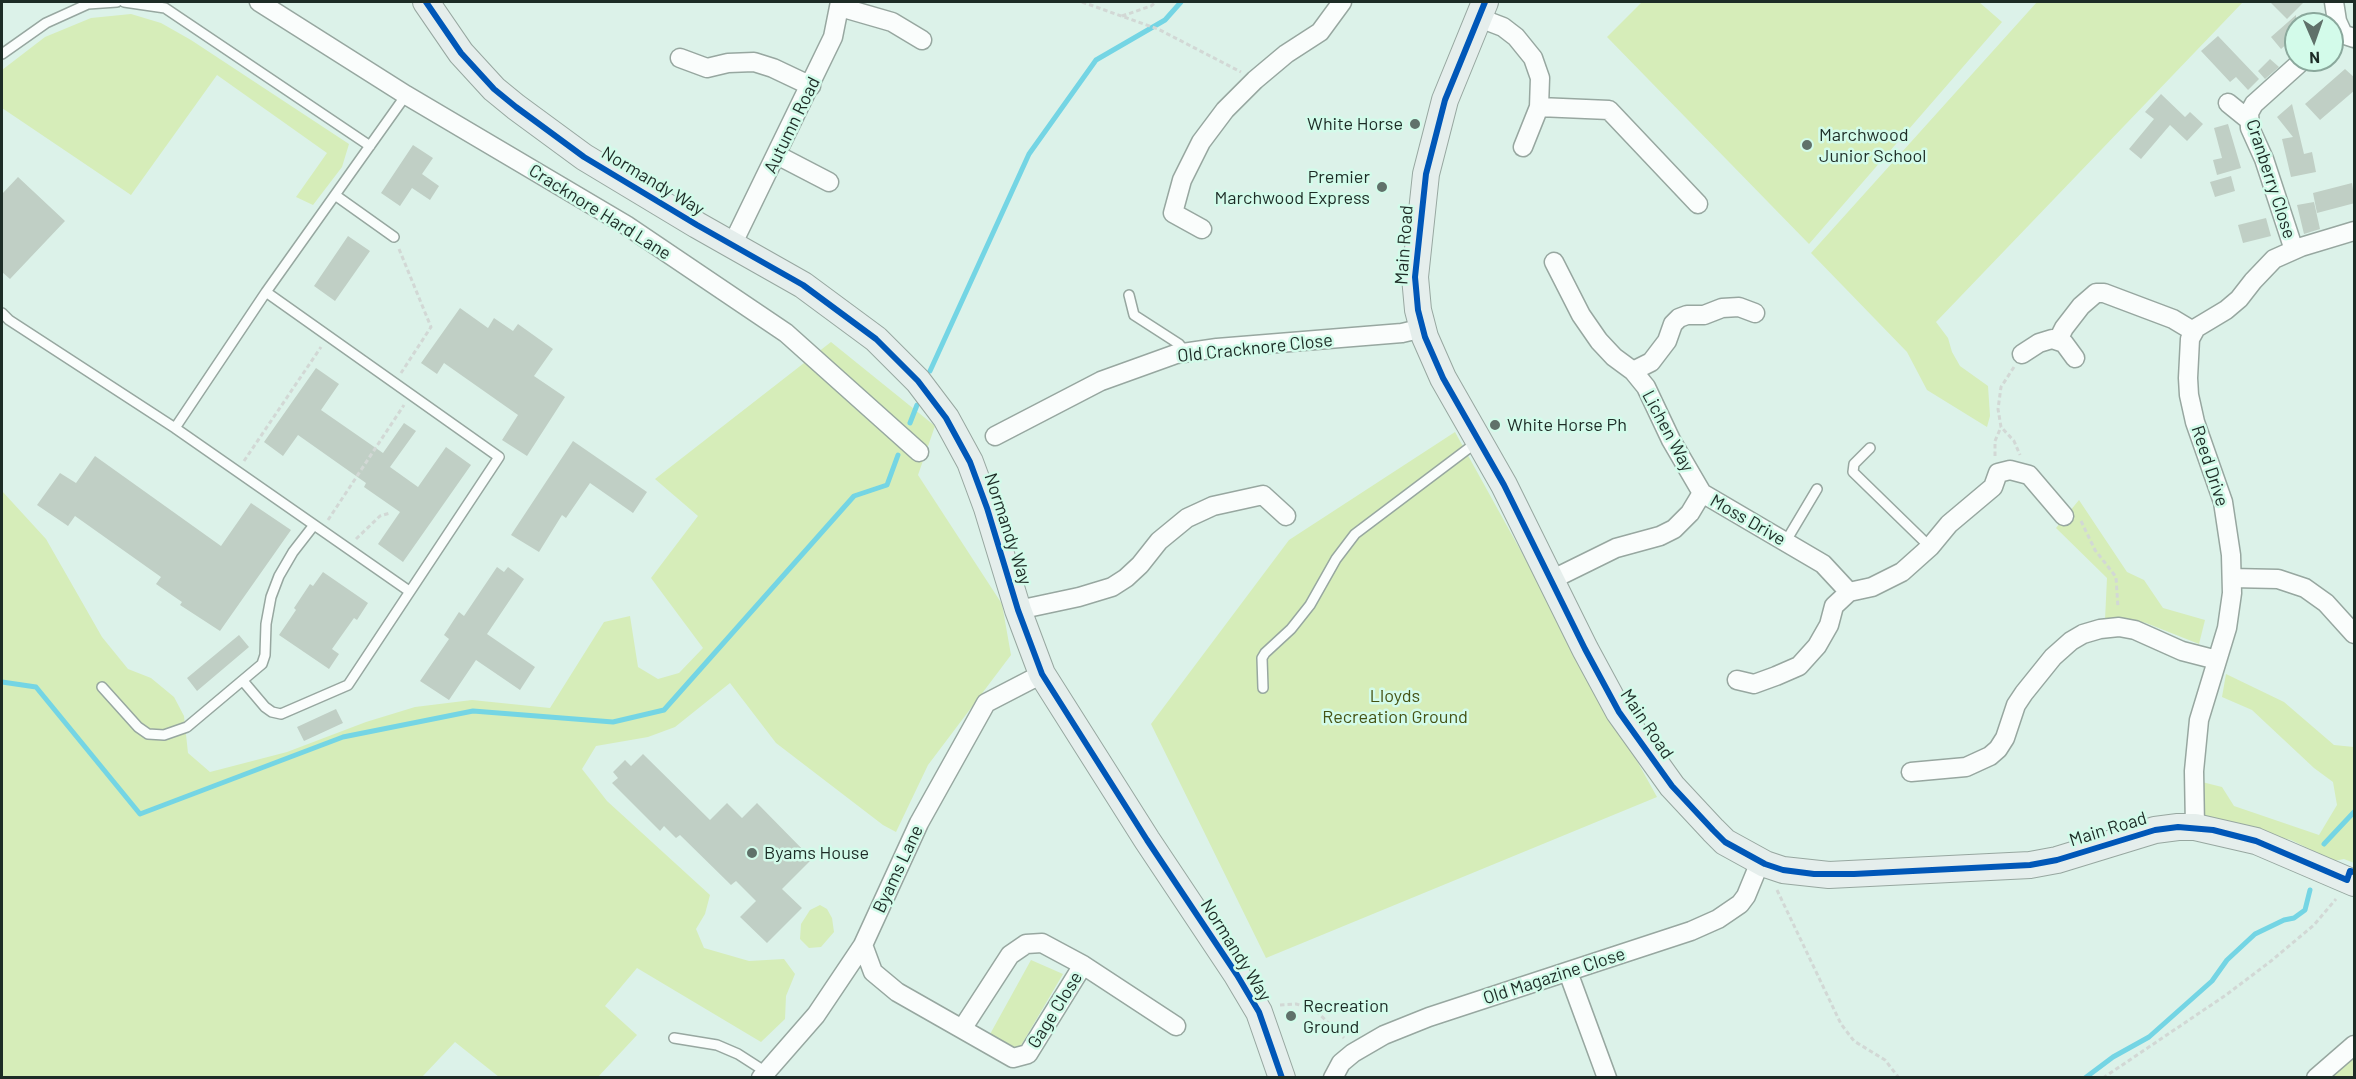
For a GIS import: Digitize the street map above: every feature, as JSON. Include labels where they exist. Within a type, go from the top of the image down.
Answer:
[{"type":"street","name":"Cracknore Hard Lane","points":[[259,2],[406,96],[626,225],[786,333],[919,452]]},
{"type":"street","name":"Normandy Way","points":[[426,2],[461,53],[494,89],[516,107],[584,157],[803,285],[851,320],[895,357],[925,389],[946,418],[970,462],[987,507],[1018,610],[1042,675],[1147,840],[1237,975],[1259,1012],[1282,1077]]},
{"type":"street","points":[[1202,229],[1173,213],[1182,180],[1202,142],[1225,110],[1255,80],[1286,54],[1320,32],[1342,2]]},
{"type":"street","name":"Autumn Road","points":[[732,245],[833,38],[840,4]]},
{"type":"street","points":[[840,4],[892,22],[922,40]]},
{"type":"street","points":[[1481,9],[1516,38],[1533,58],[1540,78],[1539,107],[1523,147]]},
{"type":"street","name":"Main Road","points":[[1481,9],[1445,100],[1426,174],[1415,277],[1417,302],[1423,328],[1434,361],[1479,440],[1606,690],[1652,761],[1692,809],[1725,842],[1763,863],[1783,870],[1829,875],[2002,867],[2057,860],[2155,830],[2195,827],[2256,841],[2351,881]]},
{"type":"street","points":[[680,58],[707,68],[728,63],[754,62],[773,68],[811,86]]},
{"type":"street","name":"Cranberry Close","points":[[2290,72],[2250,108],[2248,120],[2268,169],[2294,250]]},
{"type":"street","points":[[2228,103],[2248,120]]},
{"type":"street","points":[[1539,107],[1609,110],[1698,204]]},
{"type":"street","points":[[777,155],[829,182]]},
{"type":"street","points":[[2058,340],[2070,319],[2088,298],[2096,293],[2118,296],[2134,305],[2173,319],[2193,331],[2239,299],[2274,259],[2294,250],[2355,231]]},
{"type":"street","name":"Lichen Way","points":[[1554,262],[1581,315],[1599,341],[1614,357],[1633,371],[1646,387],[1671,440],[1702,493]]},
{"type":"street","points":[[1633,371],[1651,362],[1667,341],[1673,324],[1679,318],[1687,315],[1704,315],[1722,308],[1739,307],[1755,313]]},
{"type":"street","name":"Old Cracknore Close","points":[[995,436],[1101,381],[1186,353],[1217,348],[1396,334],[1423,328]]},
{"type":"street","name":"Reed Drive","points":[[2193,331],[2188,360],[2189,395],[2195,422],[2223,502],[2232,579],[2231,609],[2199,720],[2196,739],[2195,827]]},
{"type":"street","points":[[2022,354],[2046,340],[2058,340],[2064,343],[2075,358]]},
{"type":"street","points":[[1737,680],[1754,684],[1799,666],[1817,646],[1829,625],[1834,606],[1849,592],[1872,587],[1902,572],[1930,547],[1949,524],[1993,487],[1998,472],[2010,470],[2029,475],[2064,516]]},
{"type":"street","name":"Moss Drive","points":[[1551,580],[1616,548],[1667,532],[1690,513],[1702,493],[1823,564],[1849,592]]},
{"type":"street","points":[[1018,610],[1079,597],[1112,587],[1140,565],[1159,541],[1180,523],[1213,506],[1263,495],[1286,516]]},
{"type":"street","points":[[2232,579],[2278,579],[2305,588],[2326,603],[2355,634]]},
{"type":"street","points":[[1911,772],[1966,767],[1990,756],[2005,738],[2016,705],[2024,693],[2053,657],[2070,641],[2084,634],[2119,627],[2135,630],[2182,651],[2217,660]]},
{"type":"street","name":"Byams Lane","points":[[763,1075],[816,1015],[863,945],[919,823],[986,703],[1042,675]]},
{"type":"street","name":"Old Magazine Close","points":[[1333,1077],[1341,1063],[1353,1053],[1384,1035],[1429,1017],[1691,931],[1718,919],[1740,904],[1763,863]]},
{"type":"street","name":"Gage Close","points":[[962,1029],[1010,955],[1026,944],[1042,944],[1083,965],[1176,1026]]},
{"type":"street","name":"Gage Close","points":[[863,945],[873,972],[897,992],[1013,1058],[1028,1054],[1083,965]]},
{"type":"street","points":[[1568,972],[1607,1077]]},
{"type":"street","points":[[2316,1077],[2355,1045]]},
{"type":"lane","points":[[2,54],[46,23],[88,4],[117,2]]},
{"type":"lane","points":[[124,2],[165,8],[370,146]]},
{"type":"lane","points":[[175,428],[266,292],[406,96]]},
{"type":"lane","points":[[335,195],[394,237]]},
{"type":"lane","points":[[243,681],[265,707],[281,714],[348,685],[499,457],[266,292]]},
{"type":"lane","points":[[1129,295],[1134,315],[1179,344],[1186,353]]},
{"type":"lane","points":[[2,313],[9,320],[175,428],[409,591]]},
{"type":"lane","points":[[1263,688],[1262,658],[1291,629],[1310,605],[1336,559],[1355,534],[1479,440]]},
{"type":"lane","points":[[1870,448],[1854,464],[1854,472],[1930,547]]},
{"type":"lane","points":[[1786,541],[1817,489]]},
{"type":"lane","points":[[102,687],[138,727],[148,734],[164,735],[187,727],[262,664],[271,597],[279,576],[292,552],[318,528]]},
{"type":"lane","points":[[675,1038],[717,1045],[738,1054],[763,1075]]},
{"type":"path","points":[[1082,2],[1176,37],[1255,80]]},
{"type":"path","points":[[1121,16],[1151,6],[1156,2]]},
{"type":"path","points":[[394,237],[431,327],[395,382]]},
{"type":"path","points":[[237,471],[329,336]]},
{"type":"path","points":[[1998,472],[1994,449],[2001,427],[1998,409],[2001,387],[2006,377],[2023,358],[2022,354]]},
{"type":"path","points":[[318,528],[412,394]]},
{"type":"path","points":[[2001,427],[2014,441],[2025,474]]},
{"type":"path","points":[[2064,516],[2074,507],[2089,541],[2116,577],[2119,627]]},
{"type":"path","points":[[347,549],[369,525],[380,516],[390,513]]},
{"type":"path","points":[[1763,863],[1841,1024],[1854,1041],[1885,1060],[1899,1077]]},
{"type":"path","points":[[2103,1077],[2226,995],[2296,942],[2351,881]]},
{"type":"path","points":[[1259,1012],[1288,1004],[1306,1005],[1314,1009],[1330,1024],[1353,1053]]},
{"type":"green space","name":"Marchwood Junior School","points":[[1642,2],[1979,2],[2002,22],[1809,244],[1607,37]]},
{"type":"green space","points":[[2037,2],[2243,2],[1936,322],[1948,338],[1952,352],[1960,366],[1988,386],[1990,416],[1987,427],[1927,390],[1907,352],[1811,253]]},
{"type":"green space","points":[[131,14],[161,23],[191,40],[349,144],[342,167],[313,205],[296,197],[327,153],[217,75],[131,195],[2,108],[2,70],[45,37],[91,18]]},
{"type":"green space","points":[[831,342],[935,426],[918,475],[1002,604],[1011,655],[928,765],[896,832],[883,825],[776,743],[730,683],[675,727],[648,737],[596,746],[582,769],[607,801],[710,895],[705,914],[696,929],[704,948],[749,961],[784,959],[795,974],[786,996],[785,1019],[761,1042],[637,968],[605,1006],[637,1035],[598,1077],[499,1077],[455,1042],[422,1077],[2,1077],[2,491],[46,539],[102,637],[128,669],[151,678],[174,697],[184,716],[188,753],[210,772],[287,752],[366,722],[415,707],[472,700],[550,708],[604,622],[630,616],[638,667],[658,679],[679,673],[703,648],[651,578],[698,516],[655,479]]},
{"type":"green space","name":"Lloyds Recreation Ground","points":[[1455,432],[1657,797],[1266,958],[1151,724],[1289,540]]},
{"type":"green space","points":[[2079,500],[2127,572],[2144,580],[2163,608],[2205,620],[2199,644],[2146,623],[2133,620],[2105,620],[2107,578],[2056,528]]},
{"type":"green space","points":[[2226,674],[2284,702],[2334,745],[2354,747],[2354,863],[2344,859],[2334,861],[2291,840],[2204,820],[2202,782],[2222,787],[2234,806],[2319,835],[2337,805],[2333,782],[2314,768],[2252,710],[2222,697]]},
{"type":"green space","points":[[820,905],[827,909],[832,918],[834,932],[821,947],[809,948],[800,939],[801,924],[810,910]]},
{"type":"green space","points":[[1031,960],[1063,974],[1019,1049],[989,1036]]},
{"type":"green space","points":[[2354,1057],[2354,1077],[2330,1077]]},
{"type":"building","points":[[2270,2],[2304,2],[2294,12],[2284,12],[2284,16]]},
{"type":"building","points":[[2284,26],[2284,46],[2281,49],[2271,37]]},
{"type":"building","points":[[2218,36],[2259,79],[2248,90],[2236,77],[2230,82],[2201,51]]},
{"type":"building","points":[[2270,59],[2279,67],[2265,79],[2258,71]]},
{"type":"building","points":[[2344,70],[2355,78],[2355,90],[2320,120],[2305,104]]},
{"type":"building","points":[[2161,94],[2185,117],[2190,112],[2203,124],[2187,141],[2170,125],[2141,159],[2129,149],[2154,119],[2145,112]]},
{"type":"building","points":[[2292,104],[2304,154],[2312,152],[2316,172],[2291,177],[2282,139],[2293,137],[2277,117]]},
{"type":"building","points":[[2228,124],[2241,168],[2217,175],[2213,160],[2222,158],[2214,128]]},
{"type":"building","points":[[413,145],[433,158],[422,174],[439,186],[430,200],[412,188],[400,206],[381,193]]},
{"type":"building","points":[[2231,176],[2235,191],[2215,197],[2210,182]]},
{"type":"building","points":[[18,177],[65,221],[10,279],[2,272],[2,194]]},
{"type":"building","points":[[2352,183],[2355,203],[2317,213],[2313,193]]},
{"type":"building","points":[[2314,202],[2320,229],[2304,234],[2297,205]]},
{"type":"building","points":[[2266,218],[2271,236],[2243,243],[2238,225]]},
{"type":"building","points":[[348,236],[370,251],[335,301],[314,286]]},
{"type":"building","points":[[460,308],[488,328],[494,318],[513,331],[518,324],[553,349],[534,376],[565,397],[527,456],[502,440],[518,415],[444,363],[437,374],[421,363]]},
{"type":"building","points":[[316,368],[339,384],[321,410],[383,453],[404,423],[416,431],[390,467],[418,487],[446,447],[471,465],[403,562],[378,544],[400,512],[364,487],[366,483],[298,435],[283,456],[264,442]]},
{"type":"building","points":[[573,441],[647,492],[633,513],[590,483],[566,518],[562,515],[539,552],[511,535]]},
{"type":"building","points":[[95,456],[221,546],[251,503],[291,530],[220,631],[180,605],[182,602],[156,584],[161,577],[75,516],[68,526],[37,505],[60,473],[76,483]]},
{"type":"building","points":[[497,567],[504,572],[508,567],[524,579],[487,634],[535,667],[520,690],[476,660],[449,700],[420,681],[449,639],[444,635],[459,612],[464,616]]},
{"type":"building","points":[[323,572],[368,603],[357,620],[354,618],[332,649],[339,654],[329,669],[279,635],[310,584],[313,586]]},
{"type":"building","points":[[239,635],[249,647],[197,691],[187,678]]},
{"type":"building","points":[[336,709],[343,723],[304,741],[297,727]]},
{"type":"building","name":"Byams House","points":[[643,754],[710,820],[727,803],[742,818],[757,803],[812,859],[782,889],[802,908],[767,943],[740,917],[756,901],[736,881],[731,885],[680,835],[676,838],[664,826],[660,831],[612,783],[618,778],[613,772],[625,760],[631,766]]},
{"type":"waterway","points":[[930,371],[1029,154],[1096,60],[1165,20],[1181,2]]},
{"type":"waterway","points":[[910,423],[917,405]]},
{"type":"waterway","points":[[2,682],[36,687],[140,814],[343,737],[473,711],[613,722],[664,710],[854,496],[887,485],[898,455]]},
{"type":"waterway","points":[[2324,844],[2354,812]]},
{"type":"waterway","points":[[2085,1078],[2113,1057],[2149,1037],[2212,981],[2227,960],[2255,934],[2284,920],[2294,918],[2305,910],[2310,890]]},
{"type":"cycle path","points":[[426,2],[461,53],[494,89],[516,107],[584,157],[803,285],[876,339],[918,381],[946,418],[970,462],[987,508],[1018,610],[1042,674],[1259,1012],[1282,1078]]},
{"type":"cycle path","points":[[1485,2],[1445,100],[1426,174],[1415,277],[1418,310],[1425,337],[1443,378],[1504,485],[1585,649],[1619,712],[1672,786],[1713,830],[1725,842],[1765,864],[1783,870],[1814,874],[2030,865],[2057,860],[2155,830],[2178,827],[2213,830],[2256,841],[2347,880],[2350,871],[2354,872]]},
{"type":"place","name":"White Horse","points":[[1415,124]]},
{"type":"place","name":"Marchwood Junior School","points":[[1807,145]]},
{"type":"place","name":"Premier Marchwood Express","points":[[1382,187]]},
{"type":"place","name":"White Horse Ph","points":[[1495,425]]},
{"type":"place","name":"Byams House","points":[[752,853]]},
{"type":"place","name":"Recreation Ground","points":[[1291,1016]]}]
